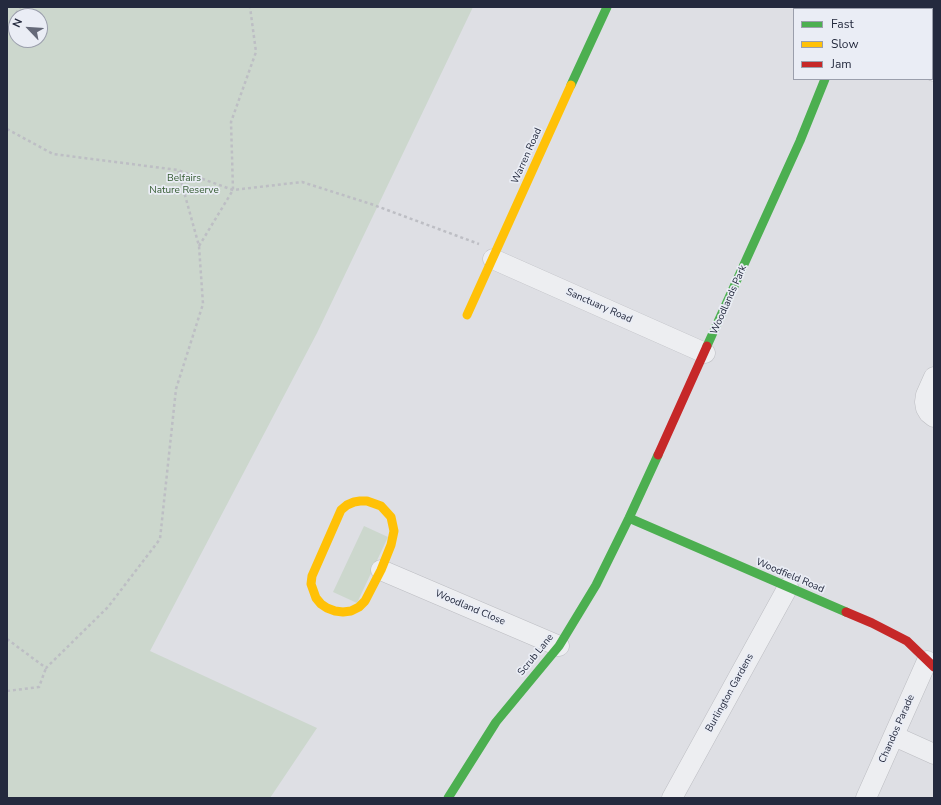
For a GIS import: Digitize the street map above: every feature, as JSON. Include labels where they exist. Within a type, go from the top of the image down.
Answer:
[{"type":"street","name":"Warren Road","points":[[467,315],[606,7]]},
{"type":"street","name":"Woodlands Park","points":[[629,518],[800,141],[825,80]]},
{"type":"street","name":"Sanctuary Road","points":[[495,254],[705,353]]},
{"type":"street","points":[[934,377],[926,395],[925,402],[929,413],[934,417]]},
{"type":"street","points":[[368,501],[374,503],[381,506],[391,517],[394,531],[391,545],[381,570],[365,602],[351,611],[343,612],[327,608],[316,598],[313,591],[311,584],[312,576],[341,510],[354,502],[368,501]]},
{"type":"street","name":"Woodfield Road","points":[[629,518],[872,623],[907,641],[931,664]]},
{"type":"street","name":"Scrub Lane","points":[[448,798],[496,722],[559,646],[596,585],[629,518]]},
{"type":"street","name":"Woodland Close","points":[[381,570],[559,646]]},
{"type":"street","name":"Burlington Gardens","points":[[672,798],[788,587]]},
{"type":"street","name":"Chandos Parade","points":[[866,798],[894,736],[931,664]]},
{"type":"street","points":[[894,736],[934,754]]},
{"type":"path","points":[[7,29],[20,7]]},
{"type":"path","points":[[199,246],[232,190],[231,122],[256,52],[250,7]]},
{"type":"path","points":[[7,129],[53,154],[178,170],[232,190],[302,182],[371,204],[495,254]]},
{"type":"path","points":[[7,691],[39,687],[46,668],[108,606],[160,539],[176,389],[203,304],[199,246],[178,170]]},
{"type":"path","points":[[7,638],[46,668]]},
{"type":"green space","name":"Belfairs Nature Reserve","points":[[7,7],[473,7],[317,333],[150,651],[317,728],[270,798],[7,798]]},
{"type":"green space","points":[[364,526],[388,537],[357,603],[333,592]]},
{"type":"traffic: fast","points":[[571,85],[607,7]]},
{"type":"traffic: fast","points":[[707,346],[800,141],[825,80]]},
{"type":"traffic: fast","points":[[448,798],[496,722],[559,646],[596,585],[658,455]]},
{"type":"traffic: fast","points":[[629,518],[846,612]]},
{"type":"traffic: slow","points":[[467,315],[571,85]]},
{"type":"traffic: slow","points":[[360,501],[367,501],[381,506],[391,517],[394,531],[391,545],[381,570],[365,601],[359,607],[351,611],[335,611],[321,604],[316,598],[311,584],[312,576],[341,510],[347,505],[360,501]]},
{"type":"traffic: jam","points":[[658,455],[707,346]]},
{"type":"traffic: jam","points":[[846,612],[872,623],[907,641],[934,667]]}]
